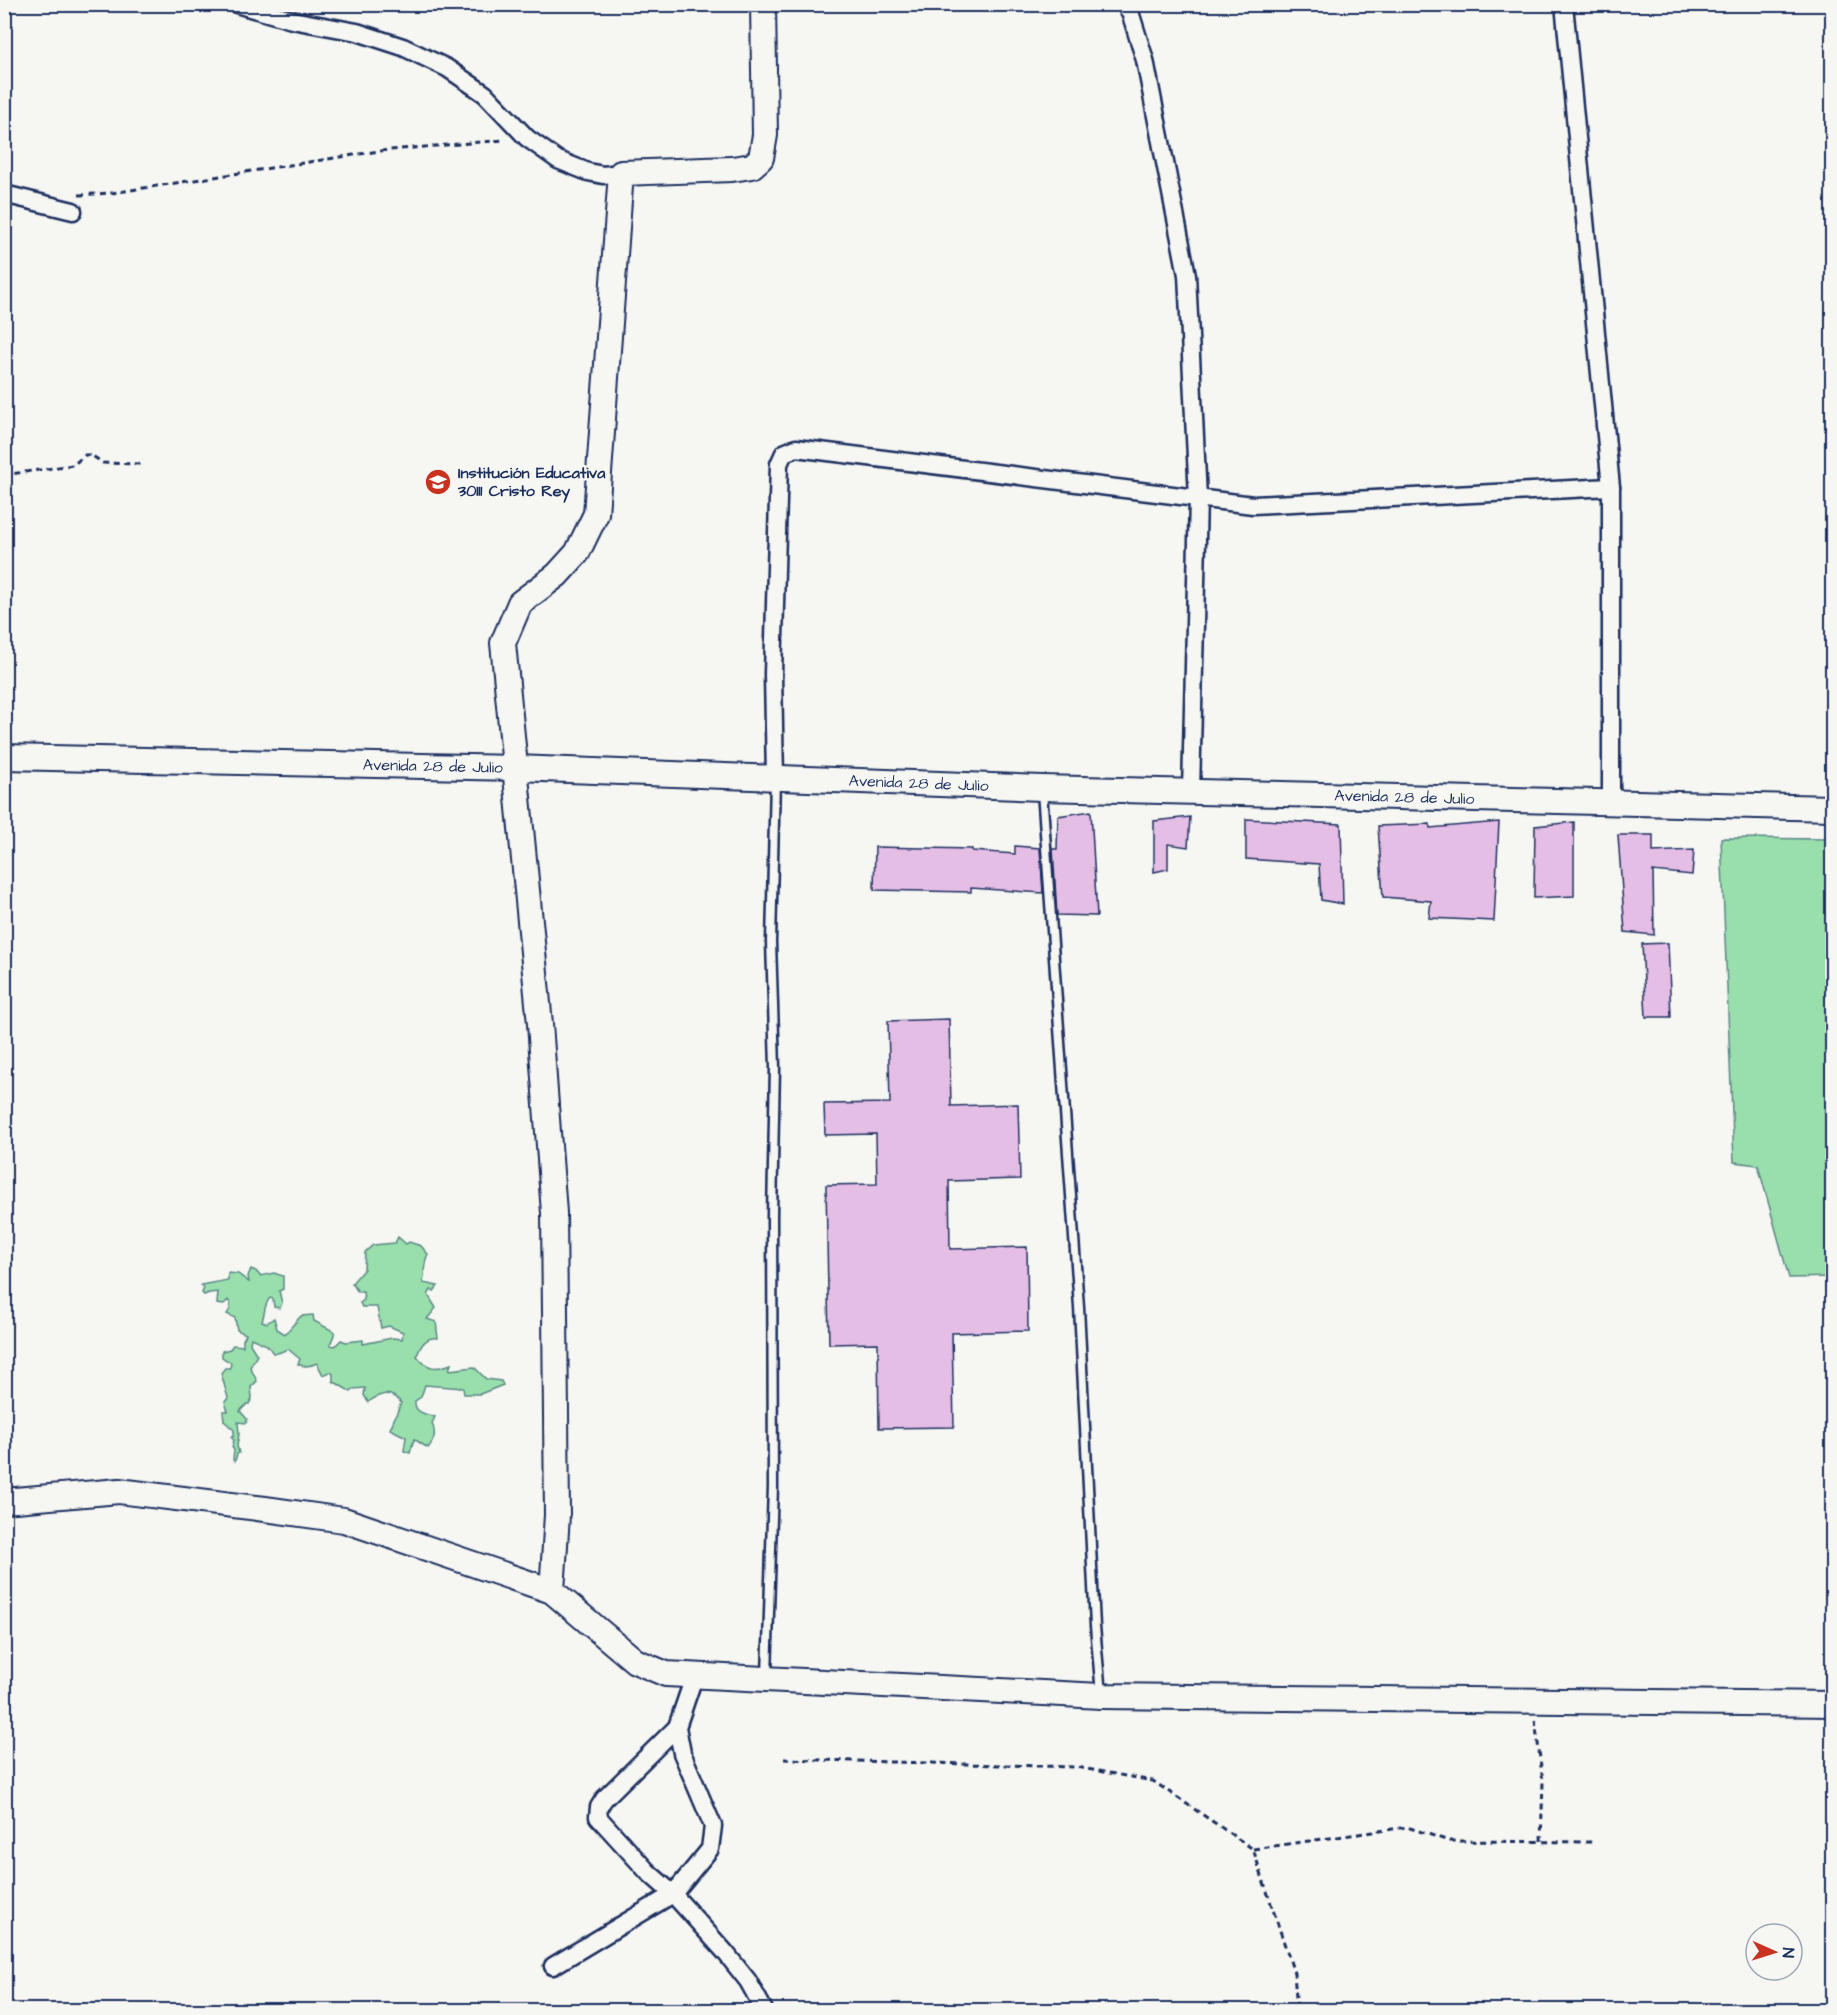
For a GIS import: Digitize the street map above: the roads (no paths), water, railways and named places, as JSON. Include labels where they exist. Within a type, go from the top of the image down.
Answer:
[{"type":"street","points":[[236,4],[292,20],[357,32],[403,47],[447,68],[485,94],[527,138],[558,160],[588,172],[603,175],[732,169],[752,166],[761,158],[765,135],[763,4]]},
{"type":"street","points":[[1125,4],[1131,15],[1145,60],[1187,275],[1198,498],[1191,792]]},
{"type":"street","points":[[1563,4],[1611,487],[1611,804]]},
{"type":"street","points":[[552,1591],[557,1515],[554,1213],[540,1024],[503,643],[520,603],[557,575],[577,553],[596,513],[621,173]]},
{"type":"street","points":[[4,194],[73,211]]},
{"type":"street","points":[[775,778],[773,674],[779,464],[784,453],[796,448],[1253,505],[1611,487]]},
{"type":"street","name":"Avenida 28 de Julio","points":[[4,757],[516,768],[1042,788],[1833,808]]},
{"type":"street","points":[[4,1501],[120,1491],[344,1520],[552,1591],[635,1661],[666,1674],[1101,1696],[1833,1704]]},
{"type":"street","points":[[694,1677],[677,1727],[604,1799],[599,1807],[598,1817],[648,1872],[673,1894],[725,1952],[748,1981],[764,2010]]},
{"type":"street","points":[[553,1966],[673,1894],[710,1849],[713,1826],[689,1773],[677,1727]]},
{"type":"lane","points":[[767,1679],[772,1486],[772,1215],[775,1067],[771,942],[775,778]]},
{"type":"lane","points":[[1042,788],[1079,1306],[1095,1626],[1101,1696]]},
{"type":"place","name":"Institución Educativa 30111 Cristo Rey","points":[[438,482]]}]
